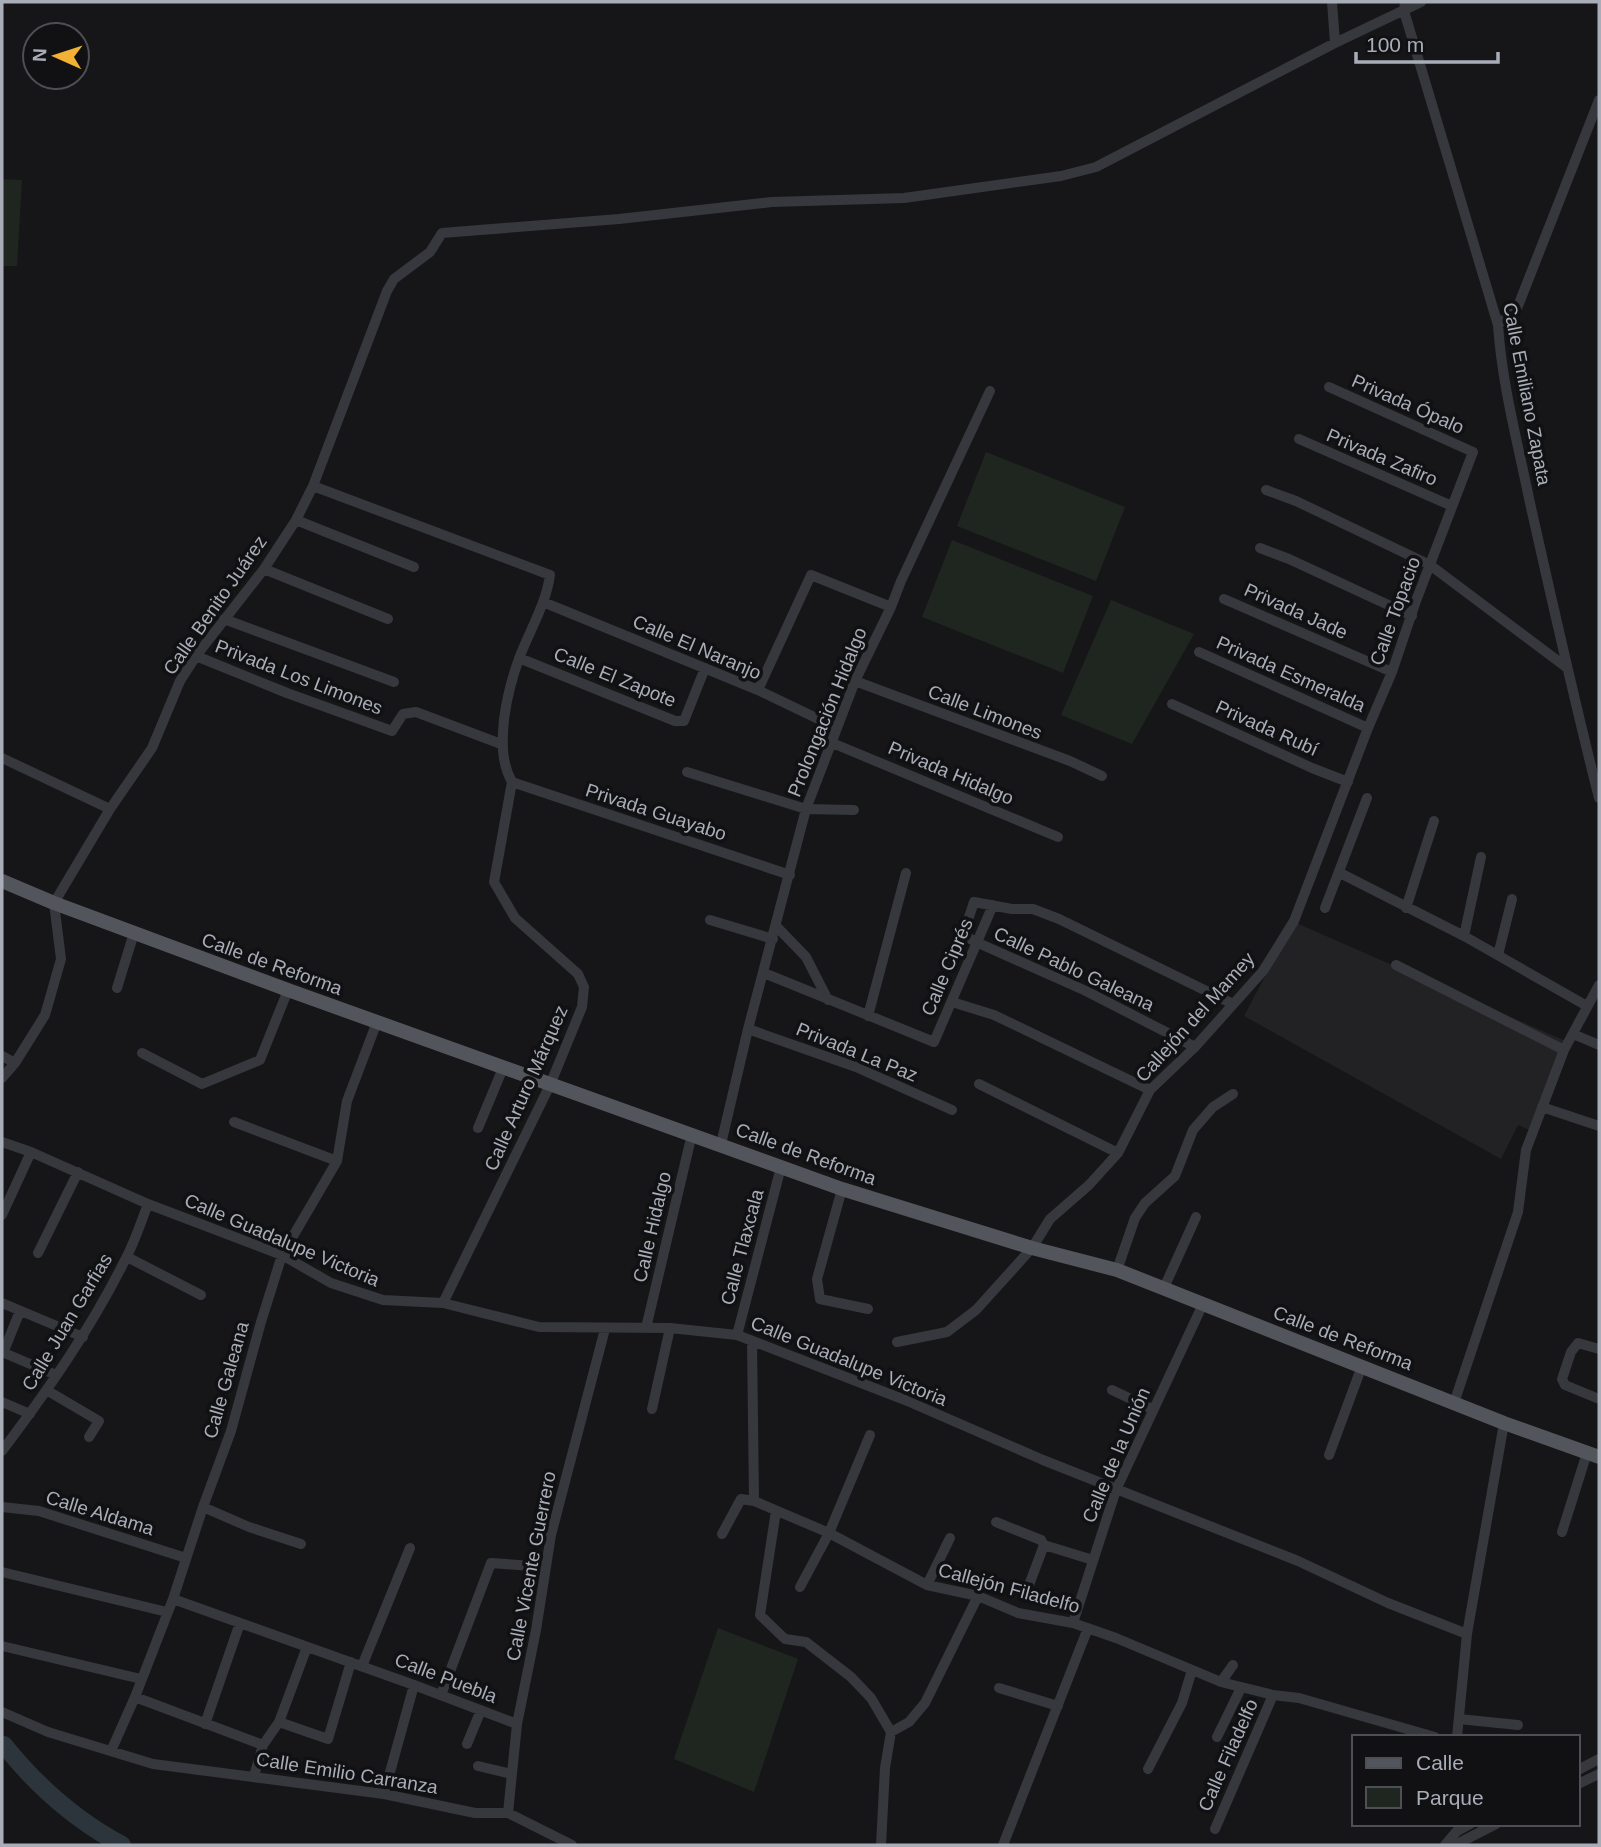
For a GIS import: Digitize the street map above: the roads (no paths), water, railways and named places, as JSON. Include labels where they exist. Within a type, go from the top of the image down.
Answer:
[{"type":"main road","name":"Calle de Reforma","points":[[2,881],[288,990],[842,1189],[1031,1248],[1117,1270],[1504,1423],[1593,1455]]},
{"type":"street","points":[[1332,2],[1335,43],[1404,6],[1421,2]]},
{"type":"street","name":"Calle Emiliano Zapata","points":[[1404,6],[1497,325],[1512,417],[1566,667],[1599,798]]},
{"type":"street","name":"Calle Benito Juárez","points":[[54,903],[110,809],[152,748],[180,681],[196,656],[264,569],[296,520],[313,486],[387,291],[394,279],[430,252],[442,233],[619,219],[772,202],[904,198],[1061,176],[1096,167],[1335,43]]},
{"type":"street","points":[[1497,325],[1518,306],[1599,100]]},
{"type":"street","name":"Privada Ópalo","points":[[1329,387],[1473,452]]},
{"type":"street","name":"Prolongación Hidalgo","points":[[721,1144],[748,1029],[806,809],[855,681],[990,391]]},
{"type":"street","name":"Privada Zafiro","points":[[1299,439],[1452,506]]},
{"type":"street","name":"Calle Topacio","points":[[1348,782],[1392,673],[1473,452]]},
{"type":"street","name":"Calle Arturo Márquez","points":[[313,486],[550,575],[506,698],[501,744],[506,772],[512,782],[494,881],[515,918],[578,974],[584,987],[582,1007],[550,1085],[443,1303]]},
{"type":"street","points":[[1266,490],[1296,501],[1430,565],[1566,667]]},
{"type":"street","points":[[296,520],[414,567]]},
{"type":"street","points":[[1260,548],[1412,616]]},
{"type":"street","points":[[264,569],[388,619]]},
{"type":"street","points":[[758,690],[810,575],[891,607]]},
{"type":"street","name":"Privada Jade","points":[[1224,599],[1392,673]]},
{"type":"street","name":"Calle El Naranjo","points":[[542,602],[758,690],[837,728]]},
{"type":"street","points":[[224,619],[394,682]]},
{"type":"street","name":"Privada Esmeralda","points":[[1199,652],[1368,728]]},
{"type":"street","name":"Privada Los Limones","points":[[196,656],[392,731],[403,715],[416,712],[501,744]]},
{"type":"street","name":"Calle El Zapote","points":[[519,658],[675,721],[684,721],[705,668]]},
{"type":"street","name":"Calle Limones","points":[[855,681],[1070,761],[1102,776]]},
{"type":"street","name":"Privada Rubí","points":[[1172,704],[1348,782]]},
{"type":"street","name":"Privada Hidalgo","points":[[831,742],[1058,837]]},
{"type":"street","points":[[2,758],[110,809]]},
{"type":"street","points":[[687,772],[806,809],[854,810]]},
{"type":"street","name":"Privada Guayabo","points":[[512,782],[790,875]]},
{"type":"street","name":"Callejón del Mamey","points":[[897,1342],[947,1332],[976,1310],[1031,1248],[1050,1219],[1089,1185],[1118,1153],[1150,1090],[1195,1047],[1264,971],[1294,921],[1348,782]]},
{"type":"street","points":[[1325,908],[1367,798]]},
{"type":"street","points":[[1406,908],[1434,821]]},
{"type":"street","points":[[1464,936],[1481,857]]},
{"type":"street","points":[[764,973],[868,1016],[906,873]]},
{"type":"street","points":[[1340,873],[1464,936],[1587,1006]]},
{"type":"street","points":[[1498,955],[1513,899]]},
{"type":"street","name":"Calle Ciprés","points":[[868,1016],[934,1042],[993,905],[974,902],[963,935]]},
{"type":"street","points":[[2,1078],[15,1063],[45,1015],[61,959],[54,903]]},
{"type":"street","points":[[993,905],[1033,909],[1059,919],[1233,1004]]},
{"type":"street","points":[[710,920],[773,939]]},
{"type":"street","points":[[776,926],[806,957],[828,1000]]},
{"type":"street","points":[[117,988],[134,933]]},
{"type":"street","name":"Calle Pablo Galeana","points":[[963,935],[1086,991],[1195,1047]]},
{"type":"street","points":[[1396,965],[1564,1050]]},
{"type":"street","points":[[1454,1403],[1518,1212],[1526,1150],[1564,1050],[1599,985]]},
{"type":"street","points":[[142,1053],[202,1084],[260,1060],[288,990]]},
{"type":"street","points":[[952,1002],[994,1015],[1150,1090]]},
{"type":"street","name":"Calle Galeana","points":[[111,1751],[135,1698],[173,1599],[202,1507],[231,1431],[282,1255],[337,1161],[347,1101],[377,1022]]},
{"type":"street","name":"Privada La Paz","points":[[748,1029],[856,1067],[952,1110]]},
{"type":"street","points":[[1573,1034],[1599,1045]]},
{"type":"street","points":[[2,1056],[15,1063]]},
{"type":"street","points":[[478,1128],[503,1068]]},
{"type":"street","points":[[979,1084],[1118,1153]]},
{"type":"street","points":[[1117,1270],[1135,1218],[1145,1203],[1175,1177],[1193,1130],[1213,1107],[1233,1094]]},
{"type":"street","points":[[1542,1107],[1599,1126]]},
{"type":"street","points":[[234,1122],[337,1161]]},
{"type":"street","name":"Calle Hidalgo","points":[[646,1328],[692,1134]]},
{"type":"street","name":"Calle Guadalupe Victoria","points":[[2,1142],[32,1152],[148,1204],[282,1255],[331,1283],[383,1300],[443,1303],[539,1327],[670,1328],[737,1335],[905,1400],[1116,1490],[1298,1561],[1388,1603],[1467,1634]]},
{"type":"street","points":[[2,1215],[32,1152]]},
{"type":"street","name":"Calle Tlaxcala","points":[[737,1335],[781,1167]]},
{"type":"street","points":[[38,1253],[78,1172]]},
{"type":"street","points":[[842,1189],[817,1279],[817,1290],[820,1299],[868,1308]]},
{"type":"street","name":"Calle Juan Garfias","points":[[2,1451],[48,1391],[83,1337],[127,1257],[148,1204]]},
{"type":"street","points":[[1163,1290],[1196,1217]]},
{"type":"street","points":[[127,1257],[201,1296]]},
{"type":"street","points":[[2,1303],[83,1337]]},
{"type":"street","name":"Calle de la Unión","points":[[1073,1623],[1116,1490],[1203,1304]]},
{"type":"street","points":[[20,1311],[2,1352],[56,1375]]},
{"type":"street","points":[[652,1409],[670,1328]]},
{"type":"street","name":"Calle Vicente Guerrero","points":[[508,1813],[517,1724],[551,1535],[605,1329]]},
{"type":"street","points":[[752,1341],[754,1502]]},
{"type":"street","points":[[1599,1349],[1578,1343],[1571,1352],[1562,1379],[1564,1384],[1599,1399]]},
{"type":"street","points":[[1329,1455],[1362,1366]]},
{"type":"street","points":[[1112,1390],[1152,1409]]},
{"type":"street","points":[[48,1391],[99,1421],[89,1437]]},
{"type":"street","points":[[2,1402],[30,1414]]},
{"type":"street","points":[[1457,1735],[1467,1634],[1504,1423]]},
{"type":"street","points":[[800,1587],[829,1533],[870,1434]]},
{"type":"street","points":[[1562,1532],[1593,1455]]},
{"type":"street","name":"Callejón Filadelfo","points":[[722,1534],[741,1499],[754,1502],[829,1533],[928,1585],[978,1596],[1018,1613],[1073,1623],[1221,1682],[1273,1695],[1299,1698],[1427,1735]]},
{"type":"street","name":"Calle Aldama","points":[[2,1507],[39,1511],[186,1558]]},
{"type":"street","points":[[202,1507],[249,1527],[301,1544]]},
{"type":"street","points":[[776,1511],[760,1615],[785,1639],[806,1642],[851,1677],[872,1698],[891,1732],[885,1768],[881,1845]]},
{"type":"street","points":[[996,1522],[1041,1540],[1044,1545],[1093,1560]]},
{"type":"street","points":[[928,1585],[950,1538]]},
{"type":"street","points":[[1029,1585],[1044,1545]]},
{"type":"street","points":[[279,1721],[328,1739],[357,1664],[410,1548]]},
{"type":"street","points":[[440,1695],[491,1563],[546,1567]]},
{"type":"street","points":[[2,1572],[167,1612]]},
{"type":"street","points":[[891,1732],[909,1722],[925,1703],[978,1596]]},
{"type":"street","name":"Calle Puebla","points":[[173,1599],[517,1724]]},
{"type":"street","points":[[205,1724],[240,1623]]},
{"type":"street","points":[[1003,1845],[1088,1628]]},
{"type":"street","points":[[2,1646],[141,1679]]},
{"type":"street","points":[[254,1776],[263,1745],[279,1721],[307,1647]]},
{"type":"street","points":[[1221,1682],[1233,1665]]},
{"type":"street","points":[[1148,1769],[1182,1703],[1192,1671]]},
{"type":"street","points":[[384,1794],[414,1685]]},
{"type":"street","points":[[999,1688],[1058,1706]]},
{"type":"street","points":[[1217,1737],[1241,1688]]},
{"type":"street","name":"Calle Filadelfo","points":[[1215,1829],[1273,1695]]},
{"type":"street","points":[[135,1698],[263,1745]]},
{"type":"street","points":[[467,1744],[481,1710]]},
{"type":"street","name":"Calle Emilio Carranza","points":[[2,1712],[48,1732],[153,1765],[384,1794],[475,1813],[508,1813],[572,1845]]},
{"type":"street","points":[[1459,1719],[1518,1725]]},
{"type":"street","points":[[1580,1769],[1599,1759]]},
{"type":"street","points":[[478,1766],[512,1774]]},
{"type":"street","points":[[1580,1783],[1599,1774]]},
{"type":"street","points":[[1450,1845],[1492,1826]]},
{"type":"street","points":[[1450,1845],[1457,1827]]},
{"type":"waterway","points":[[2,1746],[4,1745],[58,1801],[89,1825],[122,1845]]}]
